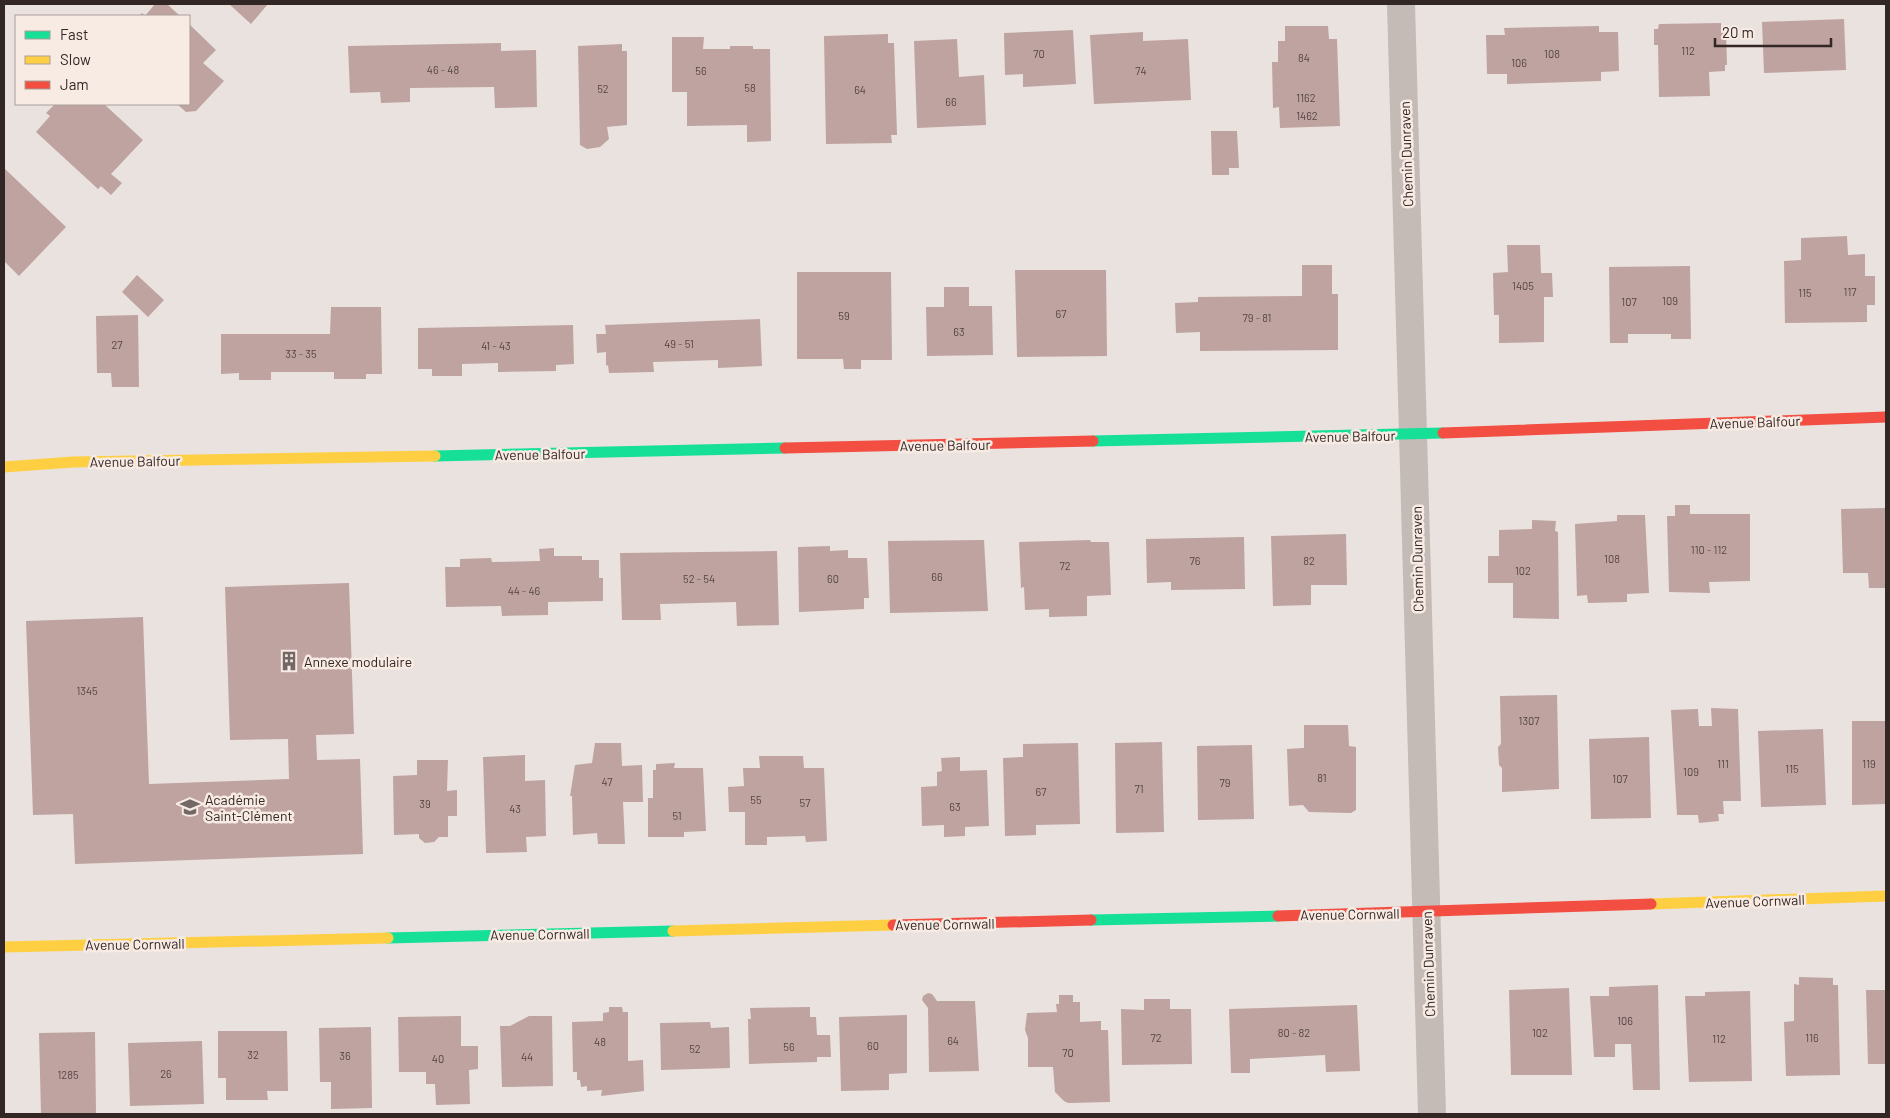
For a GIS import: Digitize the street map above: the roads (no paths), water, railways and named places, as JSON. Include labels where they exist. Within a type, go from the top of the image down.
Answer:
[{"type":"street","name":"Chemin Dunraven","points":[[1402,4],[1432,1114]]},
{"type":"street","name":"Avenue Balfour","points":[[4,467],[72,462],[437,456],[1414,434],[1886,417]]},
{"type":"street","name":"Avenue Cornwall","points":[[4,947],[1426,912],[1886,896]]},
{"type":"place","name":"Annexe modulaire","points":[[289,661]]},
{"type":"place","name":"Académie Saint-Clément","points":[[190,807]]}]
